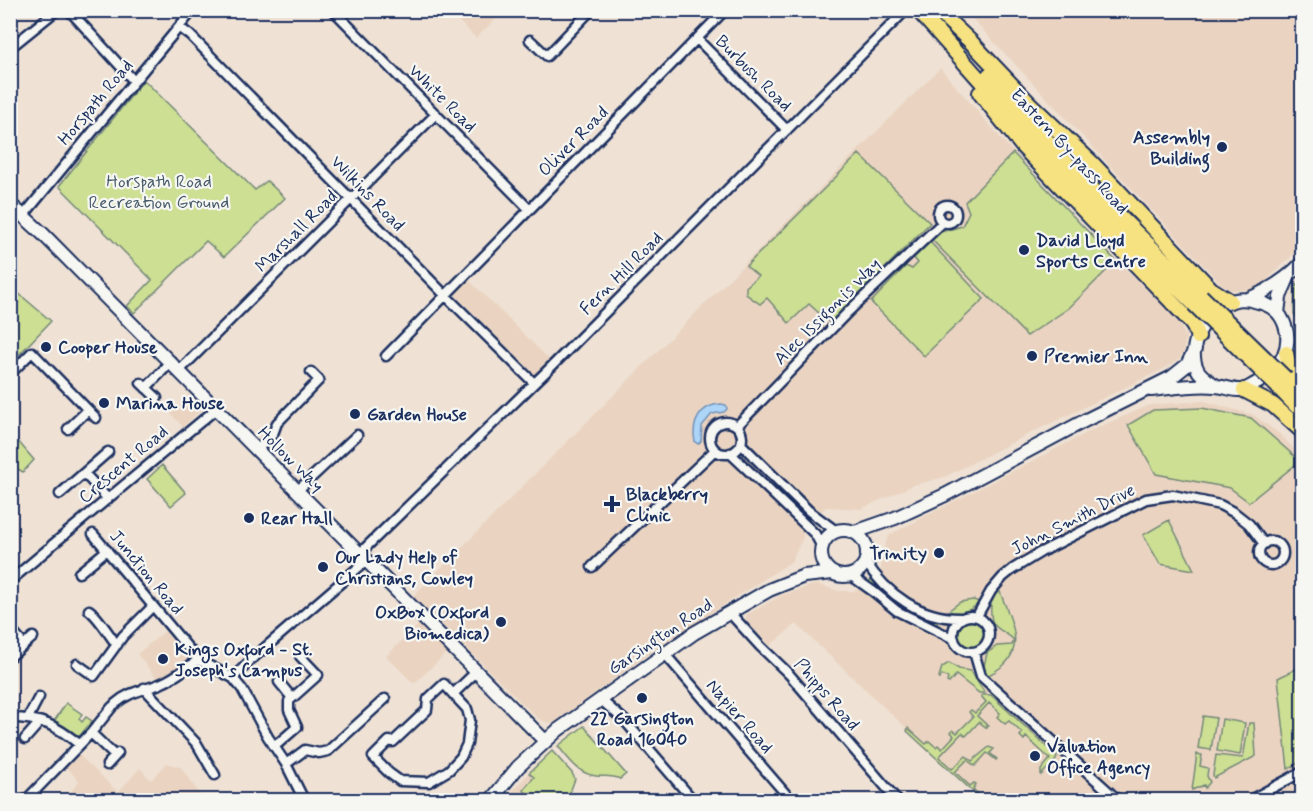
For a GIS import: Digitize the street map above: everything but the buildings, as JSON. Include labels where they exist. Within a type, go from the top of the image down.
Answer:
[{"type":"highway","name":"Eastern By-pass Road","points":[[931,10],[1080,178],[1282,383],[1302,412]]},
{"type":"highway","points":[[937,10],[1029,104],[1092,163],[1211,289],[1230,301]]},
{"type":"highway","name":"Eastern By-pass Road","points":[[911,11],[961,59],[1073,185],[1198,300]]},
{"type":"highway","points":[[961,59],[974,85],[1023,147],[1189,320],[1194,327],[1196,343]]},
{"type":"highway","points":[[1286,353],[1289,366],[1302,383]]},
{"type":"highway","name":"Eastern By-pass Road","points":[[1282,383],[1302,396]]},
{"type":"highway","points":[[1244,390],[1273,405],[1302,431]]},
{"type":"main road","name":"Hollow Way","points":[[11,206],[24,216],[545,741]]},
{"type":"main road","points":[[855,532],[895,518],[1172,377],[1187,365],[1206,321],[1219,307],[1230,301],[1248,299],[1267,291],[1288,277],[1302,263]]},
{"type":"main road","points":[[1278,313],[1280,297],[1288,277]]},
{"type":"main road","points":[[1141,392],[1188,386],[1217,386],[1244,390],[1263,380],[1279,364],[1286,353],[1287,333],[1278,313],[1266,304],[1248,299]]},
{"type":"main road","points":[[1196,343],[1194,361],[1198,370],[1217,386]]},
{"type":"main road","points":[[866,555],[864,540],[855,532],[847,530],[836,531],[828,536],[822,547],[822,561],[833,573],[840,576],[850,575],[858,571],[866,555],[874,535],[895,518]]},
{"type":"main road","name":"Garsington Road","points":[[804,576],[822,561]]},
{"type":"main road","name":"Garsington Road","points":[[491,801],[518,767],[545,741],[664,653],[769,590],[804,576],[833,573]]},
{"type":"street","points":[[10,48],[57,10]]},
{"type":"street","points":[[69,10],[134,81]]},
{"type":"street","name":"Horspath Road","points":[[24,216],[193,10]]},
{"type":"street","name":"White Road","points":[[333,10],[530,209]]},
{"type":"street","points":[[530,40],[544,58],[591,10]]},
{"type":"street","name":"Oliver Road","points":[[386,356],[725,10]]},
{"type":"street","name":"Fern Hill Road","points":[[233,678],[362,557],[787,130],[911,11]]},
{"type":"street","name":"Wilkins Road","points":[[179,27],[190,35],[534,383]]},
{"type":"street","name":"Burbush Road","points":[[697,39],[787,130]]},
{"type":"street","name":"Marshall Road","points":[[157,398],[144,385],[174,368],[351,199],[436,114]]},
{"type":"street","name":"Alec Issigonis Way","points":[[736,426],[849,311],[943,222]]},
{"type":"street","points":[[10,374],[32,352],[96,418]]},
{"type":"street","points":[[257,450],[273,434],[277,423],[319,380],[311,372]]},
{"type":"street","name":"Crescent Road","points":[[12,576],[216,409]]},
{"type":"street","points":[[69,429],[88,410]]},
{"type":"street","points":[[741,444],[730,453],[722,454],[715,450],[710,441],[711,431],[714,427],[727,422],[736,426],[741,434],[741,444],[809,511],[826,526],[836,531]]},
{"type":"street","points":[[297,491],[357,435]]},
{"type":"street","points":[[592,567],[715,450]]},
{"type":"street","points":[[60,494],[108,452]]},
{"type":"street","points":[[730,453],[815,534],[822,547]]},
{"type":"street","points":[[84,473],[108,499]]},
{"type":"street","name":"John Smith Drive","points":[[977,616],[991,591],[1012,569],[1146,499],[1173,495],[1221,506],[1236,513],[1249,524],[1264,544]]},
{"type":"street","name":"Junction Road","points":[[82,521],[198,660]]},
{"type":"street","points":[[79,573],[107,550]]},
{"type":"street","points":[[850,575],[897,611],[954,639],[962,650],[974,652],[986,645],[990,635],[987,625],[977,616],[940,618],[910,606],[878,579],[866,555]]},
{"type":"street","points":[[77,664],[94,676],[136,621],[153,606]]},
{"type":"street","points":[[89,610],[96,615],[100,624],[117,645]]},
{"type":"street","name":"Phipps Road","points":[[729,612],[789,674],[897,801]]},
{"type":"street","points":[[954,639],[954,628],[962,618]]},
{"type":"street","points":[[10,629],[24,645]]},
{"type":"street","points":[[10,657],[33,637]]},
{"type":"street","points":[[974,652],[981,676],[1118,801]]},
{"type":"street","name":"Napier Road","points":[[664,653],[791,801]]},
{"type":"street","points":[[274,747],[297,727],[289,710],[289,701],[318,675],[300,656]]},
{"type":"street","points":[[26,801],[121,699],[144,688],[163,683],[198,660],[233,678],[242,689],[286,764],[304,801]]},
{"type":"street","points":[[453,694],[476,672]]},
{"type":"street","points":[[279,682],[292,698]]},
{"type":"street","points":[[444,684],[453,694],[467,709],[470,720],[467,744],[461,757],[449,771],[429,782],[400,781],[373,757],[388,741],[393,742],[427,710],[428,699],[444,684]]},
{"type":"street","points":[[144,688],[197,744],[215,775]]},
{"type":"street","points":[[28,718],[39,697]]},
{"type":"street","points":[[286,764],[305,750],[320,753],[328,751],[385,699]]},
{"type":"street","points":[[600,699],[625,721],[693,801]]},
{"type":"street","points":[[10,718],[28,718],[57,727],[79,744]]},
{"type":"street","points":[[25,739],[40,722]]},
{"type":"street","points":[[91,733],[116,754],[106,765]]},
{"type":"street","points":[[1250,801],[1302,772]]},
{"type":"shaded area","points":[[448,11],[504,11],[476,38]]},
{"type":"shaded area","points":[[965,11],[1302,11],[1302,246],[1260,287],[1230,290],[1220,283]]},
{"type":"shaded area","points":[[940,68],[1054,199],[1178,320],[1186,338],[1184,351],[1180,358],[1172,365],[945,477],[914,485],[861,509],[826,507],[803,527],[803,538],[791,562],[661,645],[555,722],[548,723],[537,718],[413,596]]},
{"type":"shaded area","points":[[466,277],[550,360],[535,375],[453,293]]},
{"type":"shaded area","points":[[190,394],[203,408],[183,427],[171,414]]},
{"type":"shaded area","points":[[1204,401],[1254,415],[1281,435],[1302,457],[1302,800],[982,800],[796,624],[770,646],[745,621],[746,615],[782,595],[816,584],[839,591],[864,588],[881,570],[882,552],[889,535],[1096,428],[1150,405]]},
{"type":"shaded area","points":[[419,624],[447,653],[414,684],[386,656]]},
{"type":"shaded area","name":"Kings Oxford - St. Joseph's Campus","points":[[165,631],[190,663],[160,683],[137,654]]},
{"type":"shaded area","points":[[78,754],[118,792],[140,768],[151,780],[167,763],[181,767],[204,800],[64,800],[79,781],[66,767]]},
{"type":"shaded area","points":[[529,773],[561,800],[504,800]]},
{"type":"green space","name":"Horspath Road Recreation Ground","points":[[144,80],[255,190],[267,181],[285,198],[224,257],[206,241],[134,313],[127,306],[152,280],[59,186]]},
{"type":"green space","name":"David Lloyd Sports Centre","points":[[1013,153],[1116,261],[1069,308],[1027,336],[932,240],[941,232],[962,226],[969,212],[965,202]]},
{"type":"green space","points":[[859,154],[930,223],[830,323],[809,304],[789,323],[767,298],[760,304],[746,294],[746,287],[758,276],[746,266]]},
{"type":"green space","points":[[930,242],[984,299],[924,356],[871,302],[906,266],[912,269],[918,263],[914,258]]},
{"type":"green space","points":[[1295,283],[1302,290],[1302,322],[1294,314]]},
{"type":"green space","points":[[10,286],[51,321],[11,363],[10,363]]},
{"type":"green space","points":[[1202,408],[1251,418],[1300,461],[1249,502],[1230,488],[1156,474],[1128,425],[1153,410]]},
{"type":"green space","points":[[11,433],[34,460],[23,472],[11,465]]},
{"type":"green space","points":[[162,465],[186,493],[171,506],[147,479]]},
{"type":"green space","points":[[1169,520],[1194,570],[1160,564],[1143,535]]},
{"type":"green space","points":[[872,578],[902,604],[938,621],[936,625],[903,611],[868,583]]},
{"type":"green space","points":[[999,589],[1013,628],[1015,638],[1014,647],[1004,665],[987,676],[983,670],[987,653],[997,646],[1012,645],[1014,640],[997,628],[992,620],[991,605],[989,605],[995,592]]},
{"type":"green space","points":[[973,600],[980,602],[972,609],[944,614],[960,602]]},
{"type":"green space","points":[[971,621],[980,625],[984,634],[980,643],[971,647],[962,643],[958,634],[962,625]]},
{"type":"green space","points":[[949,663],[959,669],[970,671],[985,693],[979,693],[956,675],[949,683],[948,678],[942,675],[940,679],[942,667]]},
{"type":"green space","points":[[1302,666],[1302,761],[1288,769],[1278,678]]},
{"type":"green space","points":[[982,695],[991,695],[1057,756],[1056,760],[1041,775],[1041,770],[1050,759],[1026,737],[1024,740],[1020,736],[1022,733],[1009,721],[1005,724],[997,717],[1000,713],[989,703],[977,716],[988,726],[987,728],[979,722],[966,736],[962,733],[939,757],[952,769],[966,756],[972,761],[989,747],[994,749],[990,753],[996,760],[987,753],[975,766],[967,760],[955,772],[970,786],[976,784],[973,789],[985,800],[982,800],[907,731],[908,728],[926,744],[929,741],[942,749],[954,736],[951,732],[953,730],[957,733],[973,717],[969,712],[971,710],[975,713],[986,702]]},
{"type":"green space","points":[[66,703],[82,714],[79,719],[82,722],[86,717],[92,721],[78,738],[53,723]]},
{"type":"green space","points":[[1203,716],[1216,718],[1211,750],[1198,748]]},
{"type":"green space","points":[[1222,719],[1245,723],[1240,755],[1217,751]]},
{"type":"green space","points":[[1249,723],[1254,723],[1256,756],[1214,778],[1216,755],[1243,758]]},
{"type":"green space","points":[[584,726],[626,774],[620,779],[584,772],[574,765],[558,746]]},
{"type":"green space","points":[[552,751],[575,779],[567,800],[536,800],[523,790],[534,777],[529,773]]},
{"type":"green space","points":[[1197,754],[1202,755],[1200,766],[1208,768],[1207,776],[1210,782],[1205,788],[1204,785],[1192,790]]},
{"type":"water","points":[[721,404],[726,405],[727,409],[724,412],[712,414],[702,426],[701,441],[698,444],[695,442],[694,428],[699,416],[702,411]]},
{"type":"place","name":"Assembly Building","points":[[1222,147]]},
{"type":"place","name":"David Lloyd Sports Centre","points":[[1024,250]]},
{"type":"place","name":"Cooper House","points":[[46,347]]},
{"type":"place","name":"Premier Inn","points":[[1032,356]]},
{"type":"place","name":"Marina House","points":[[104,403]]},
{"type":"place","name":"Garden House","points":[[355,414]]},
{"type":"place","name":"Blackberry Clinic","points":[[612,504]]},
{"type":"place","name":"Rear Hall","points":[[249,518]]},
{"type":"place","name":"Trinity","points":[[939,553]]},
{"type":"place","name":"Our Lady Help of Christians, Cowley","points":[[323,567]]},
{"type":"place","name":"OxBox (Oxford Biomedica)","points":[[501,622]]},
{"type":"place","name":"Kings Oxford - St. Joseph's Campus","points":[[163,659]]},
{"type":"place","name":"22 Garsington Road 16040","points":[[642,698]]},
{"type":"place","name":"Valuation Office Agency","points":[[1035,756]]}]
